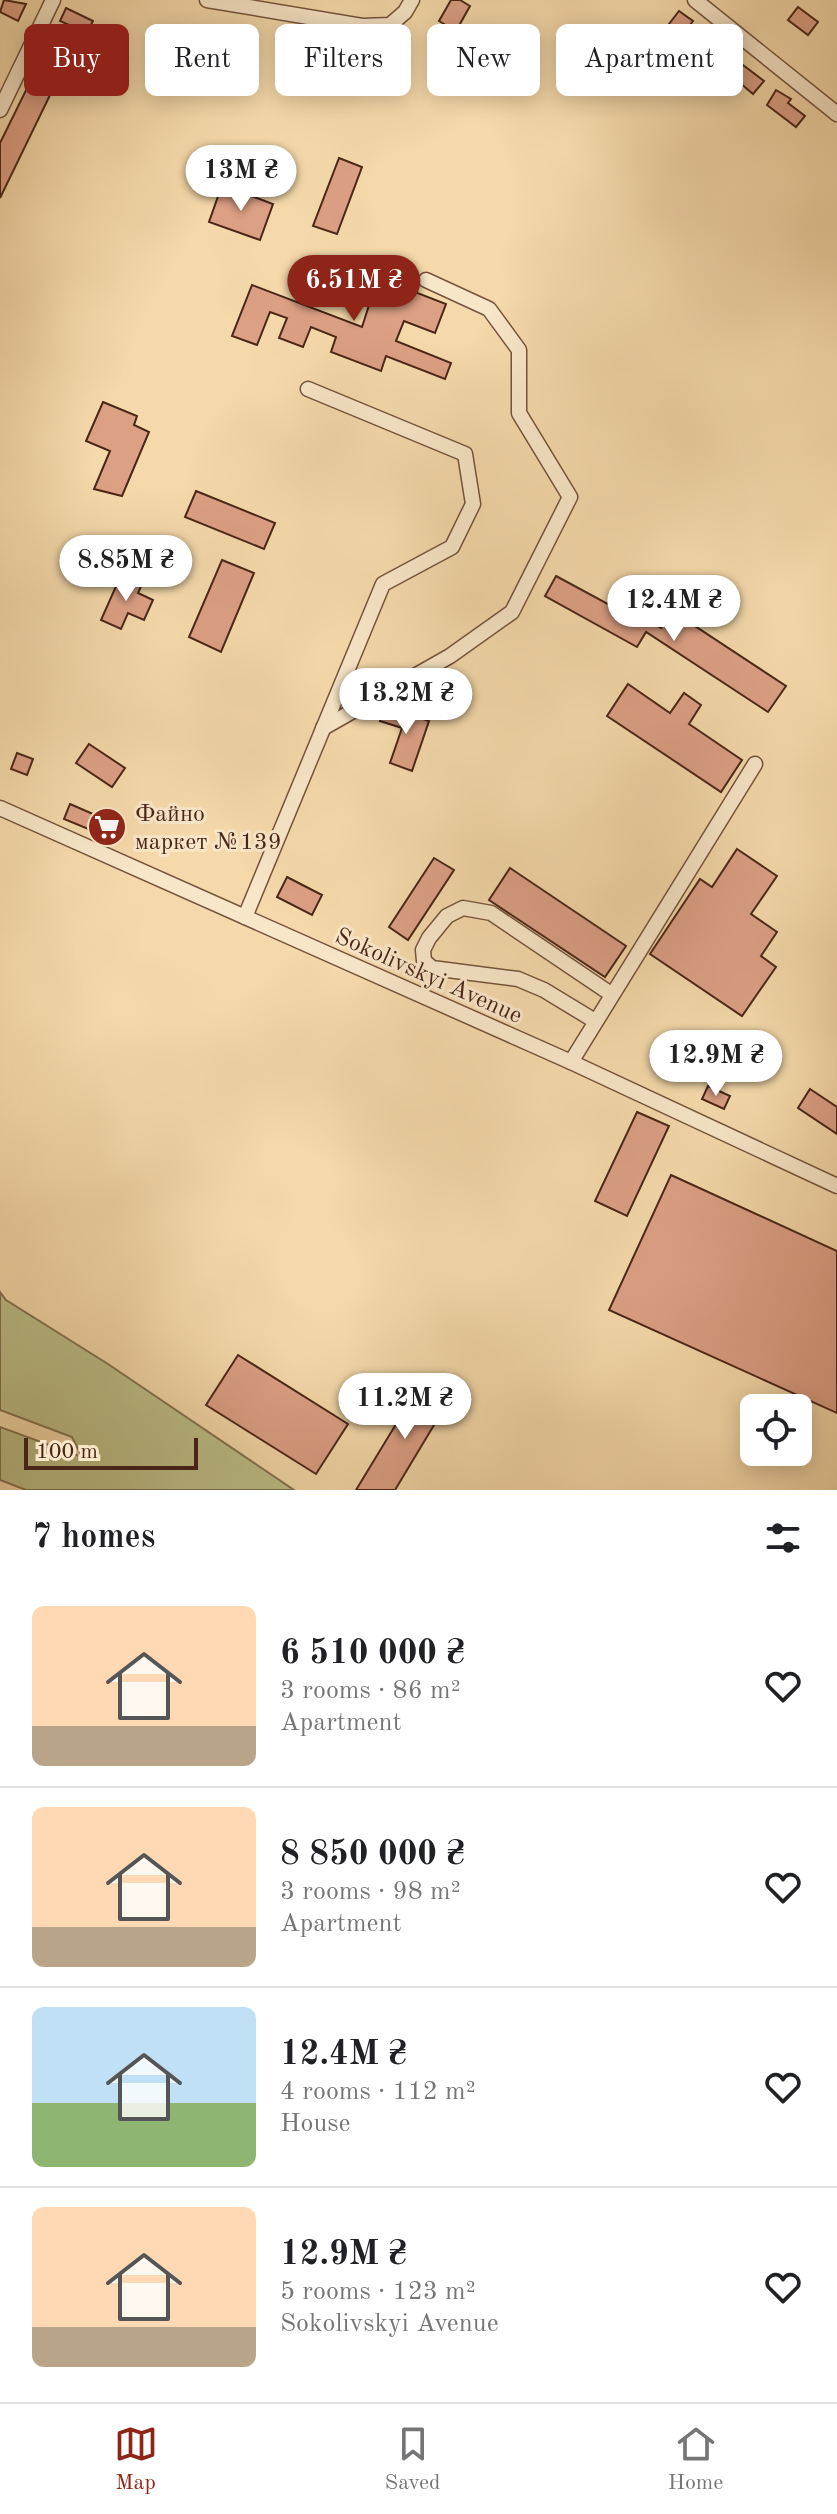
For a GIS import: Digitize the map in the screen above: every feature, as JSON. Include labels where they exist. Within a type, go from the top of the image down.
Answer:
[{"type":"street","points":[[0,110],[53,0]]},
{"type":"street","points":[[207,0],[362,26],[390,25],[405,12],[412,0]]},
{"type":"street","points":[[695,0],[837,114]]},
{"type":"street","points":[[323,728],[450,656],[512,612],[570,497],[519,413],[519,350],[489,309],[426,280]]},
{"type":"street","points":[[245,917],[383,584],[452,547],[473,504],[465,454],[308,389]]},
{"type":"street","points":[[571,1062],[755,764]]},
{"type":"street","name":"Sokolivskyi Avenue","points":[[0,808],[571,1062],[837,1186]]},
{"type":"street","points":[[595,1021],[544,990],[518,979],[432,968],[424,961],[423,950],[447,916],[463,908],[491,913],[611,994]]},
{"type":"green space","points":[[0,1292],[6,1300],[108,1364],[294,1490],[26,1490],[0,1480],[0,1427],[82,1457],[72,1437],[0,1410]]},
{"type":"building","points":[[4,0],[26,4],[18,21],[0,12]]},
{"type":"building","points":[[451,0],[460,0],[470,6],[460,24],[439,21]]},
{"type":"building","points":[[798,7],[818,22],[808,35],[788,20]]},
{"type":"building","points":[[66,8],[93,21],[92,24],[67,24],[60,21]]},
{"type":"building","points":[[679,11],[693,21],[691,24],[669,24]]},
{"type":"building","points":[[743,65],[764,81],[753,94],[743,85]]},
{"type":"building","points":[[776,90],[791,99],[788,103],[805,116],[796,127],[767,105]]},
{"type":"building","points":[[24,94],[50,96],[0,198],[0,143]]},
{"type":"building","points":[[339,158],[362,167],[337,234],[313,226]]},
{"type":"building","points":[[222,185],[273,204],[260,240],[209,222]]},
{"type":"building","points":[[383,266],[398,272],[394,284],[446,304],[435,333],[404,321],[396,341],[451,363],[445,379],[386,356],[381,371],[331,352],[336,337],[311,327],[303,347],[279,338],[287,318],[270,312],[257,345],[232,336],[252,285],[362,327],[370,302],[353,295],[362,273],[378,280]]},
{"type":"building","points":[[103,402],[137,416],[134,425],[149,432],[122,496],[94,489],[110,451],[86,441]]},
{"type":"building","points":[[196,491],[275,523],[264,549],[185,517]]},
{"type":"building","points":[[222,560],[254,573],[221,652],[189,637]]},
{"type":"building","points":[[121,575],[142,584],[138,593],[153,600],[144,620],[128,613],[121,629],[101,620]]},
{"type":"building","points":[[556,576],[628,615],[630,611],[661,628],[672,611],[786,686],[768,712],[646,632],[637,647],[545,596]]},
{"type":"building","points":[[628,684],[670,713],[684,693],[701,705],[689,724],[742,760],[721,792],[607,716]]},
{"type":"building","points":[[385,706],[429,721],[412,771],[390,763],[402,728],[380,721]]},
{"type":"building","points":[[89,744],[125,768],[112,787],[76,763]]},
{"type":"building","points":[[17,753],[33,759],[27,775],[11,769]]},
{"type":"building","points":[[70,804],[116,824],[110,838],[64,819]]},
{"type":"building","points":[[737,849],[777,876],[751,914],[777,932],[761,956],[776,967],[742,1016],[650,954],[700,879],[712,887]]},
{"type":"building","points":[[434,858],[454,870],[408,940],[389,927]]},
{"type":"building","points":[[510,868],[626,946],[605,977],[489,900]]},
{"type":"building","points":[[287,877],[322,895],[312,915],[277,897]]},
{"type":"building","points":[[727,1043],[753,1059],[745,1071],[719,1054]]},
{"type":"building","points":[[708,1086],[730,1096],[724,1109],[702,1099]]},
{"type":"building","points":[[810,1089],[837,1107],[837,1134],[798,1108]]},
{"type":"building","points":[[637,1112],[669,1126],[627,1216],[595,1201]]},
{"type":"building","points":[[671,1175],[837,1251],[837,1413],[812,1402],[812,1394],[795,1394],[609,1310]]},
{"type":"building","points":[[238,1355],[348,1424],[316,1474],[206,1405]]},
{"type":"building","points":[[421,1383],[449,1400],[395,1490],[356,1490]]},
{"type":"place","name":"Файно маркет №139","points":[[107,827]]}]
